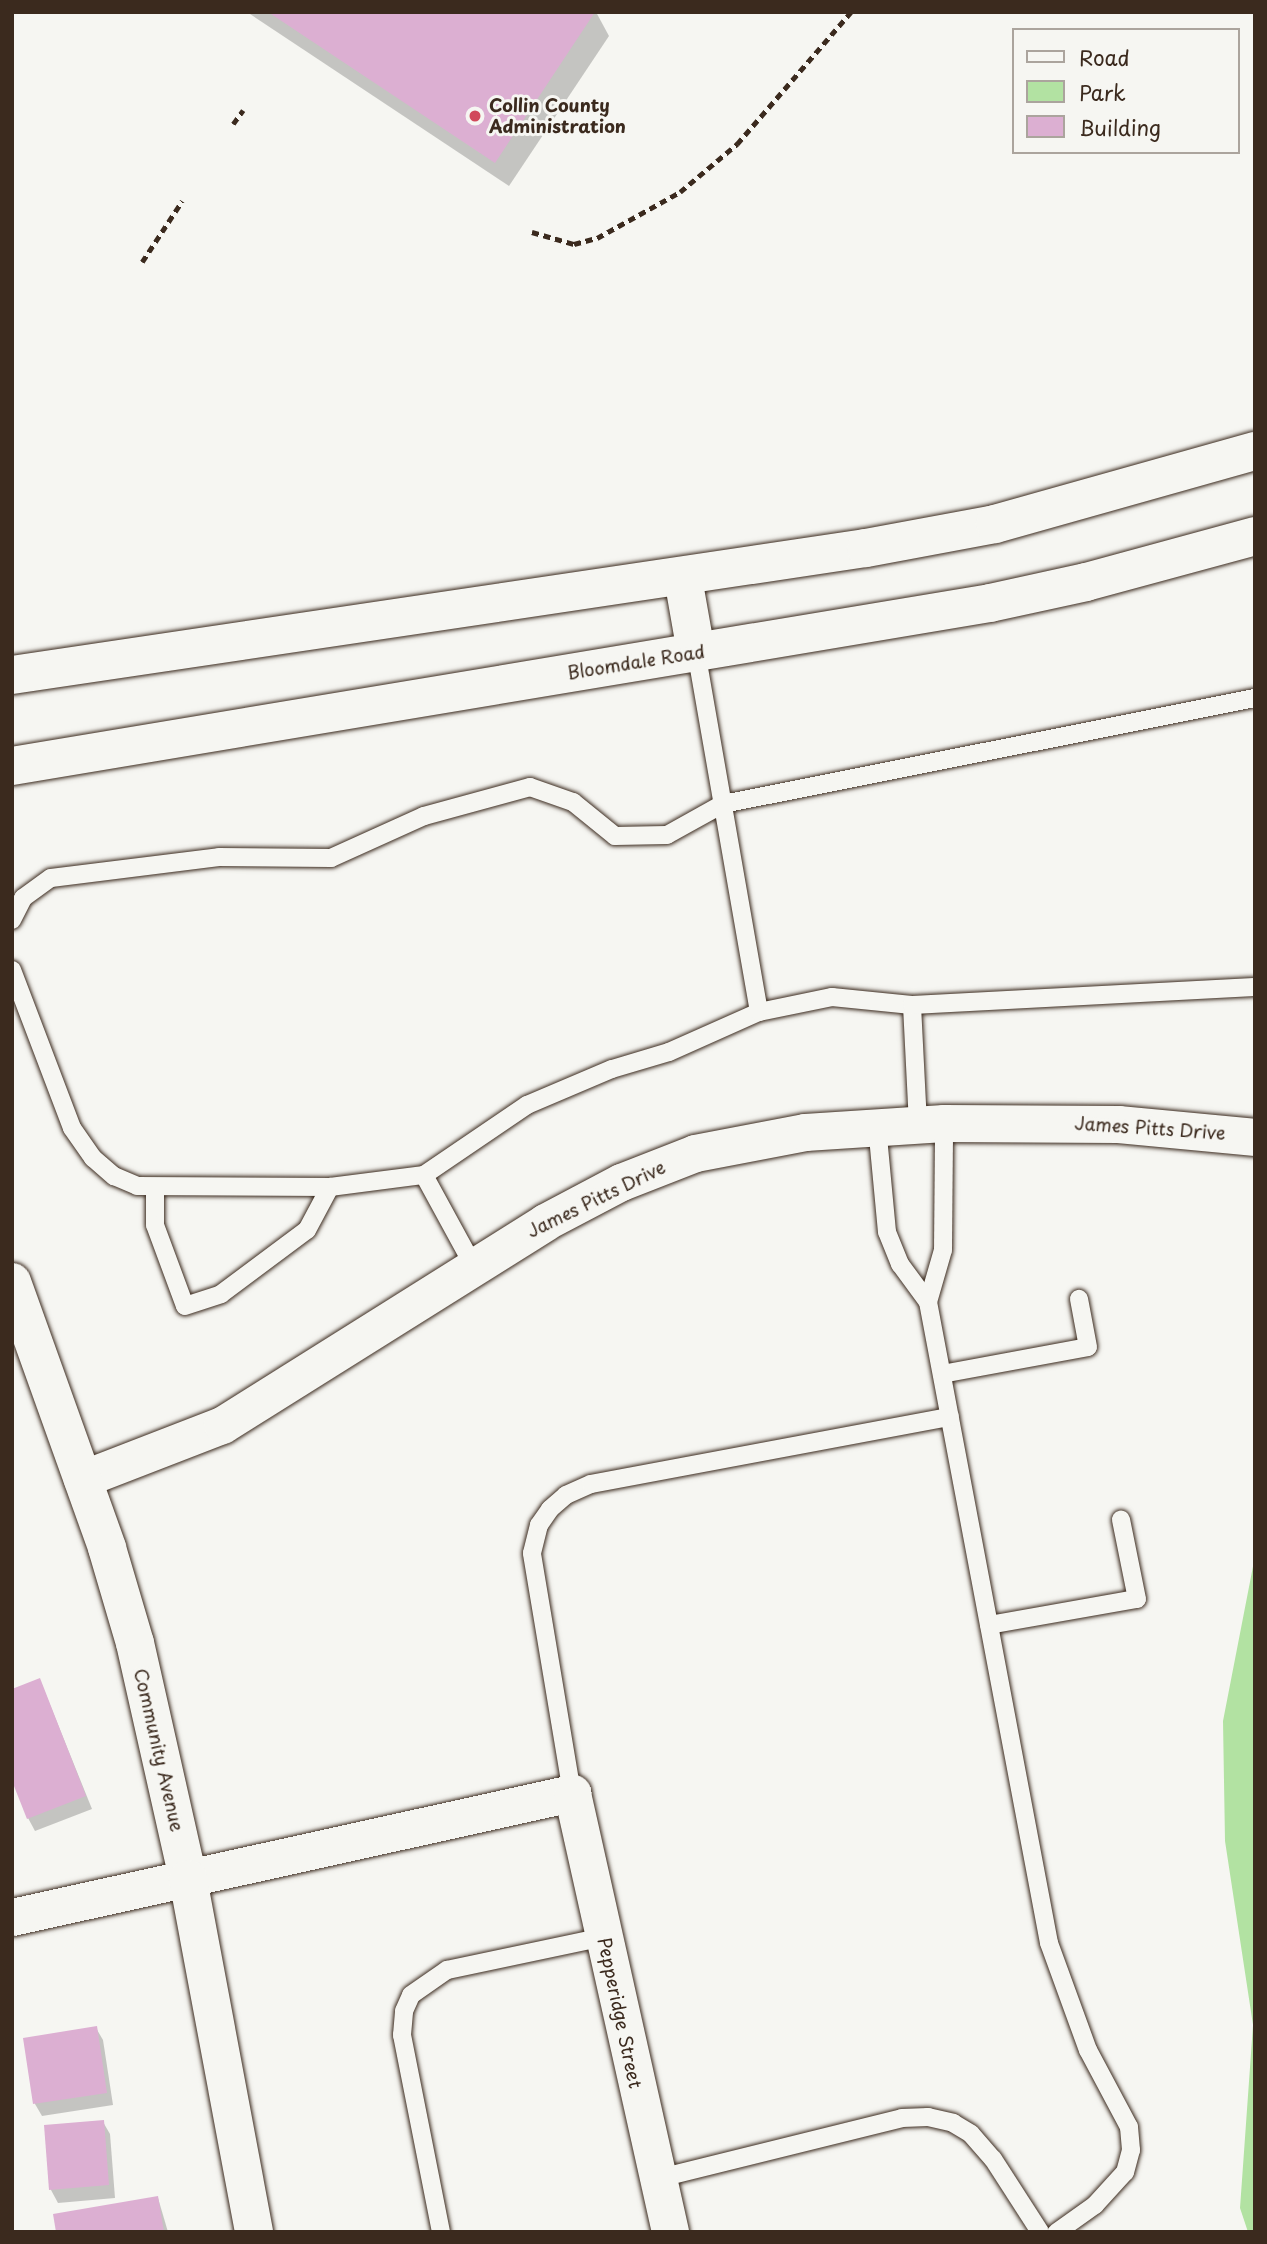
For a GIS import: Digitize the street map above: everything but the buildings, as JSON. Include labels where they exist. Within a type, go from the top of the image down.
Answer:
[{"type":"street","points":[[12,675],[683,578],[995,524],[1255,451]]},
{"type":"street","name":"Bloomdale Road","points":[[12,766],[990,603],[1150,566],[1255,536]]},
{"type":"street","points":[[683,578],[696,652]]},
{"type":"street","name":"James Pitts Drive","points":[[82,1479],[222,1425],[473,1265],[569,1209],[657,1166],[769,1137],[877,1126],[1118,1124],[1255,1136]]},
{"type":"street","name":"Community Avenue","points":[[12,1282],[82,1479],[132,1632],[188,1879],[254,2232]]},
{"type":"street","points":[[12,1917],[572,1793]]},
{"type":"street","name":"Pepperidge Street","points":[[572,1793],[656,2179],[670,2232]]},
{"type":"lane","points":[[696,652],[759,1012]]},
{"type":"lane","points":[[12,920],[23,898],[51,878],[219,857],[331,858],[424,816],[530,787],[573,802],[615,836],[667,835],[723,804],[1255,698]]},
{"type":"lane","points":[[12,970],[72,1128],[93,1158],[114,1176],[137,1186],[155,1187],[330,1187],[424,1175],[527,1105],[612,1069],[669,1052],[759,1012],[831,997],[912,1005],[1255,987]]},
{"type":"lane","points":[[912,1005],[931,1124],[943,1250],[928,1302]]},
{"type":"lane","points":[[877,1126],[887,1232],[900,1264],[928,1302],[1049,1943],[1088,2050],[1129,2127],[1131,2150],[1125,2172],[1095,2205],[1057,2232]]},
{"type":"lane","points":[[424,1175],[473,1265]]},
{"type":"lane","points":[[155,1187],[155,1225],[184,1306],[221,1294],[307,1230],[330,1187]]},
{"type":"lane","points":[[942,1374],[1088,1346],[1079,1299]]},
{"type":"lane","points":[[572,1793],[532,1553],[539,1525],[550,1509],[566,1495],[591,1484],[950,1417]]},
{"type":"lane","points":[[989,1625],[1137,1599],[1121,1520]]},
{"type":"lane","points":[[441,2232],[402,2035],[404,2011],[411,1995],[447,1970],[603,1937]]},
{"type":"lane","points":[[656,2179],[902,2118],[928,2117],[953,2123],[971,2134],[993,2159],[1040,2232]]},
{"type":"path","points":[[532,232],[574,244],[597,238],[680,192],[737,144],[851,12]]},
{"type":"path","points":[[233,124],[243,110]]},
{"type":"path","points":[[142,262],[182,201]]},
{"type":"green space","points":[[1255,1556],[1255,2232],[1248,2232],[1240,2208],[1253,2025],[1225,1841],[1223,1721]]},
{"type":"place","name":"Collin County Administration","points":[[475,116]]}]
